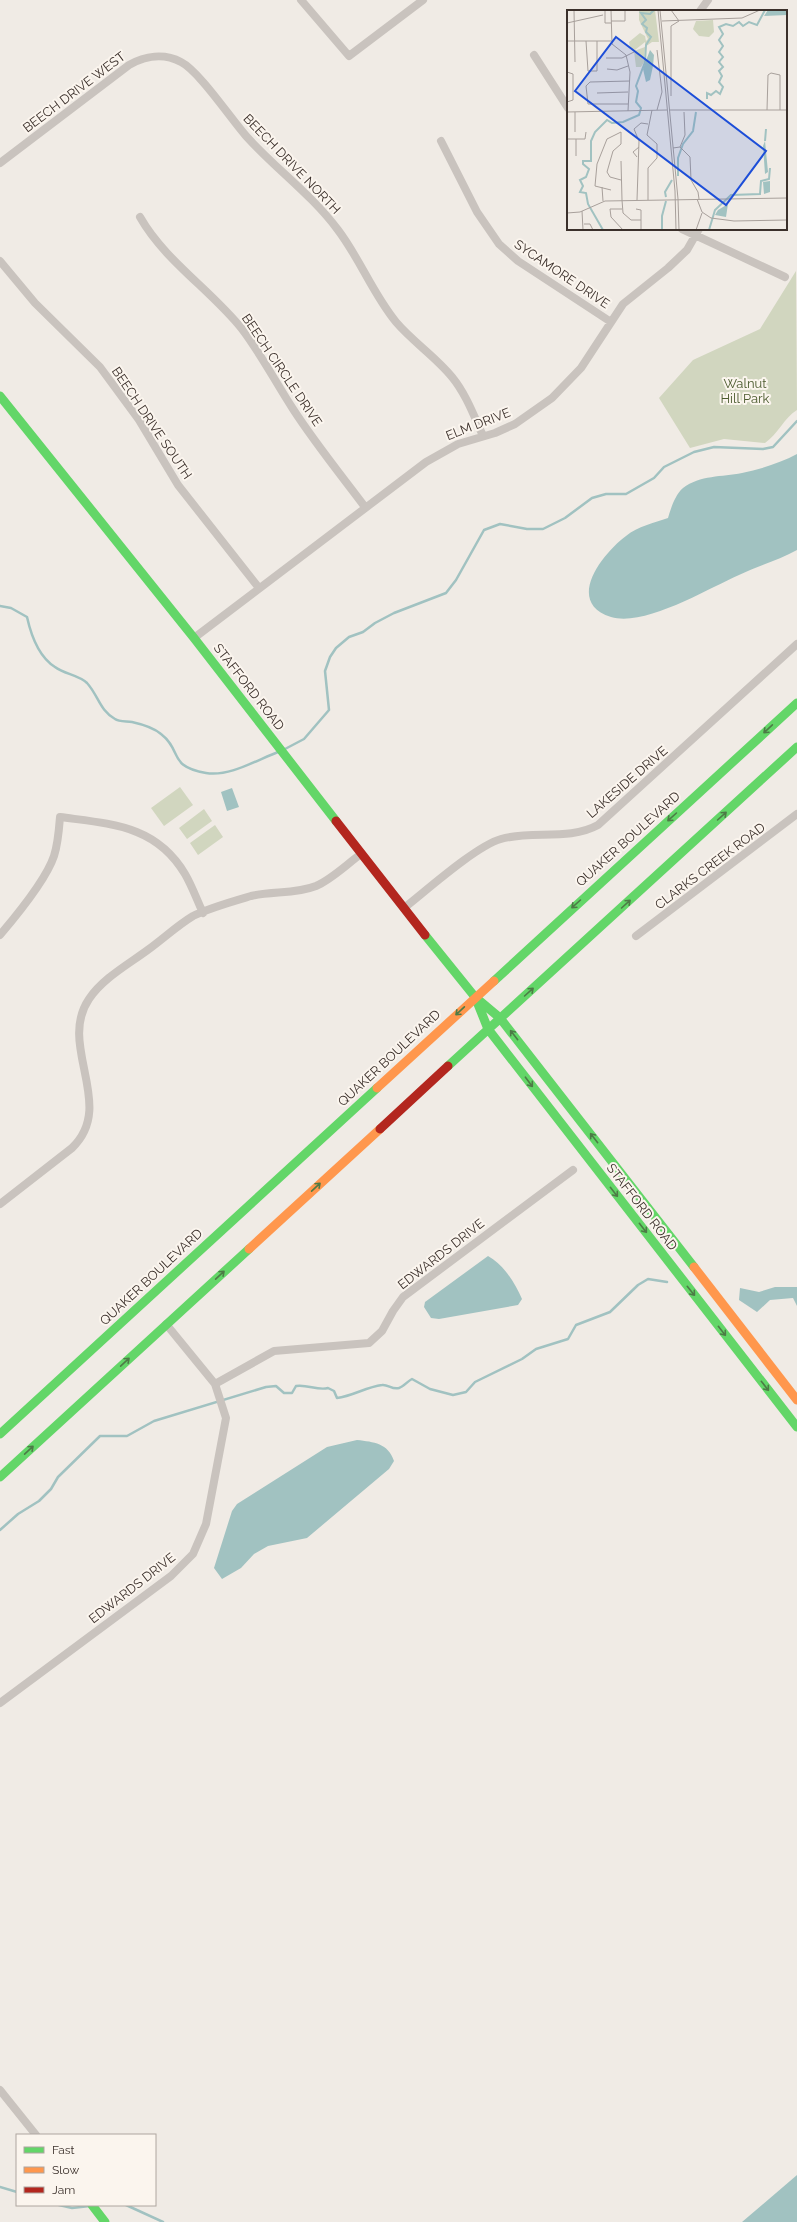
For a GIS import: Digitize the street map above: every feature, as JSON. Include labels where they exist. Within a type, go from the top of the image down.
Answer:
[{"type":"main road","name":"STAFFORD ROAD","points":[[0,396],[194,638],[361,854],[475,997],[500,1018],[797,1400]]},
{"type":"main road","name":"QUAKER BOULEVARD","points":[[0,1434],[797,703]]},
{"type":"main road","points":[[0,1477],[797,747]]},
{"type":"main road","name":"STAFFORD ROAD","points":[[475,997],[488,1029],[797,1427]]},
{"type":"main road","points":[[93,2206],[103,2220]]},
{"type":"street","points":[[302,0],[349,56],[423,0]]},
{"type":"street","points":[[701,10],[708,0]]},
{"type":"street","points":[[534,55],[567,106]]},
{"type":"street","name":"BEECH DRIVE WEST","points":[[0,163],[135,61],[149,57],[165,57],[182,62],[189,67]]},
{"type":"street","name":"BEECH DRIVE NORTH","points":[[189,67],[247,137],[280,172],[316,204],[338,230],[352,250],[375,292],[395,321],[453,378],[471,408],[483,436]]},
{"type":"street","name":"SYCAMORE DRIVE","points":[[441,141],[477,212],[499,244],[518,261],[611,322]]},
{"type":"street","name":"BEECH CIRCLE DRIVE","points":[[140,217],[148,232],[166,252],[200,284],[242,329],[308,430],[365,507]]},
{"type":"street","points":[[687,230],[697,232],[785,277]]},
{"type":"street","name":"ELM DRIVE","points":[[194,638],[365,507],[445,450],[515,424],[552,398],[581,368],[611,322],[633,294],[668,268],[687,250],[697,232]]},
{"type":"street","name":"BEECH DRIVE SOUTH","points":[[0,260],[35,303],[100,367],[139,420],[178,484],[259,588]]},
{"type":"street","name":"LAKESIDE DRIVE","points":[[404,908],[481,849],[500,839],[517,836],[582,831],[598,825],[622,805],[797,644]]},
{"type":"street","name":"CLARKS CREEK ROAD","points":[[636,936],[797,814]]},
{"type":"street","points":[[0,935],[16,917],[54,858],[60,817],[127,828],[158,843],[170,853],[183,871],[203,913]]},
{"type":"street","points":[[0,1204],[80,1141],[85,1130],[90,1108],[90,1094],[78,1034],[81,1015],[90,998],[108,980],[184,922],[203,913],[251,896],[316,886],[361,854]]},
{"type":"street","name":"EDWARDS DRIVE","points":[[217,1387],[274,1351],[369,1343],[382,1331],[403,1297],[573,1170]]},
{"type":"street","name":"EDWARDS DRIVE","points":[[0,1703],[171,1576],[193,1554],[206,1524],[226,1418],[217,1387],[166,1324]]},
{"type":"street","points":[[0,2090],[35,2134]]},
{"type":"green space","name":"Walnut Hill Park","points":[[796,271],[797,410],[788,417],[774,435],[765,443],[724,439],[690,448],[659,398],[693,360],[760,329]]},
{"type":"green space","points":[[180,787],[193,805],[164,826],[151,808]]},
{"type":"green space","points":[[204,809],[212,821],[187,839],[179,828]]},
{"type":"green space","points":[[215,825],[223,837],[198,855],[190,843]]},
{"type":"water","points":[[797,454],[797,550],[658,612],[641,617],[625,619],[611,617],[597,610],[590,600],[589,589],[592,577],[599,565],[617,544],[631,533],[646,525],[668,518],[676,498],[683,488],[697,481],[711,477],[742,473],[763,468]]},
{"type":"water","points":[[232,788],[239,807],[227,811],[221,792]]},
{"type":"water","points":[[488,1256],[504,1269],[516,1287],[522,1299],[518,1305],[439,1319],[431,1318],[424,1307],[425,1302]]},
{"type":"water","points":[[775,1287],[797,1287],[797,1306],[793,1298],[770,1300],[757,1312],[739,1300],[740,1288],[759,1292]]},
{"type":"water","points":[[357,1440],[380,1444],[388,1450],[394,1461],[389,1469],[307,1538],[268,1546],[254,1554],[241,1568],[222,1579],[214,1568],[232,1511],[237,1504],[327,1447]]},
{"type":"water","points":[[797,2175],[797,2222],[742,2222]]},
{"type":"waterway","points":[[285,749],[304,739],[329,710],[325,671],[330,657],[336,648],[349,637],[363,632],[375,623],[394,613],[446,593],[456,580],[484,530],[500,524],[527,529],[543,529],[565,518],[592,498],[606,494],[626,494],[654,478],[664,467],[694,452],[714,447],[763,449],[773,447],[797,421]]},
{"type":"waterway","points":[[0,606],[11,608],[27,617],[33,638],[44,658],[59,669],[84,680],[91,688],[102,707],[110,716],[117,720],[139,724],[158,732],[168,740],[180,762],[186,766],[206,773],[224,773],[243,767],[278,752]]},
{"type":"waterway","points":[[0,1530],[18,1514],[39,1501],[51,1489],[58,1477],[100,1436],[127,1436],[154,1421],[266,1387],[276,1386],[284,1393],[292,1393],[296,1386],[320,1389],[328,1388],[334,1391],[337,1398],[382,1385],[399,1388],[412,1379],[430,1389],[453,1395],[466,1392],[475,1382],[522,1359],[536,1349],[568,1339],[576,1325],[610,1312],[638,1285],[648,1279],[667,1282]]},
{"type":"waterway","points":[[0,2187],[16,2192]]},
{"type":"waterway","points":[[63,2206],[72,2208],[90,2206]]},
{"type":"waterway","points":[[128,2206],[163,2222]]},
{"type":"traffic: fast","points":[[0,396],[194,638],[336,821]]},
{"type":"traffic: fast","points":[[494,981],[797,703]]},
{"type":"traffic: fast","points":[[448,1066],[797,747]]},
{"type":"traffic: fast","points":[[425,935],[475,997],[500,1018],[694,1267]]},
{"type":"traffic: fast","points":[[476,999],[488,1029],[797,1427]]},
{"type":"traffic: fast","points":[[0,1434],[377,1088]]},
{"type":"traffic: fast","points":[[0,1477],[249,1249]]},
{"type":"traffic: fast","points":[[93,2206],[105,2222]]},
{"type":"traffic: slow","points":[[377,1088],[494,981]]},
{"type":"traffic: slow","points":[[249,1249],[380,1129]]},
{"type":"traffic: slow","points":[[694,1267],[797,1400]]},
{"type":"traffic: jam","points":[[336,821],[425,935]]},
{"type":"traffic: jam","points":[[380,1129],[448,1066]]}]
